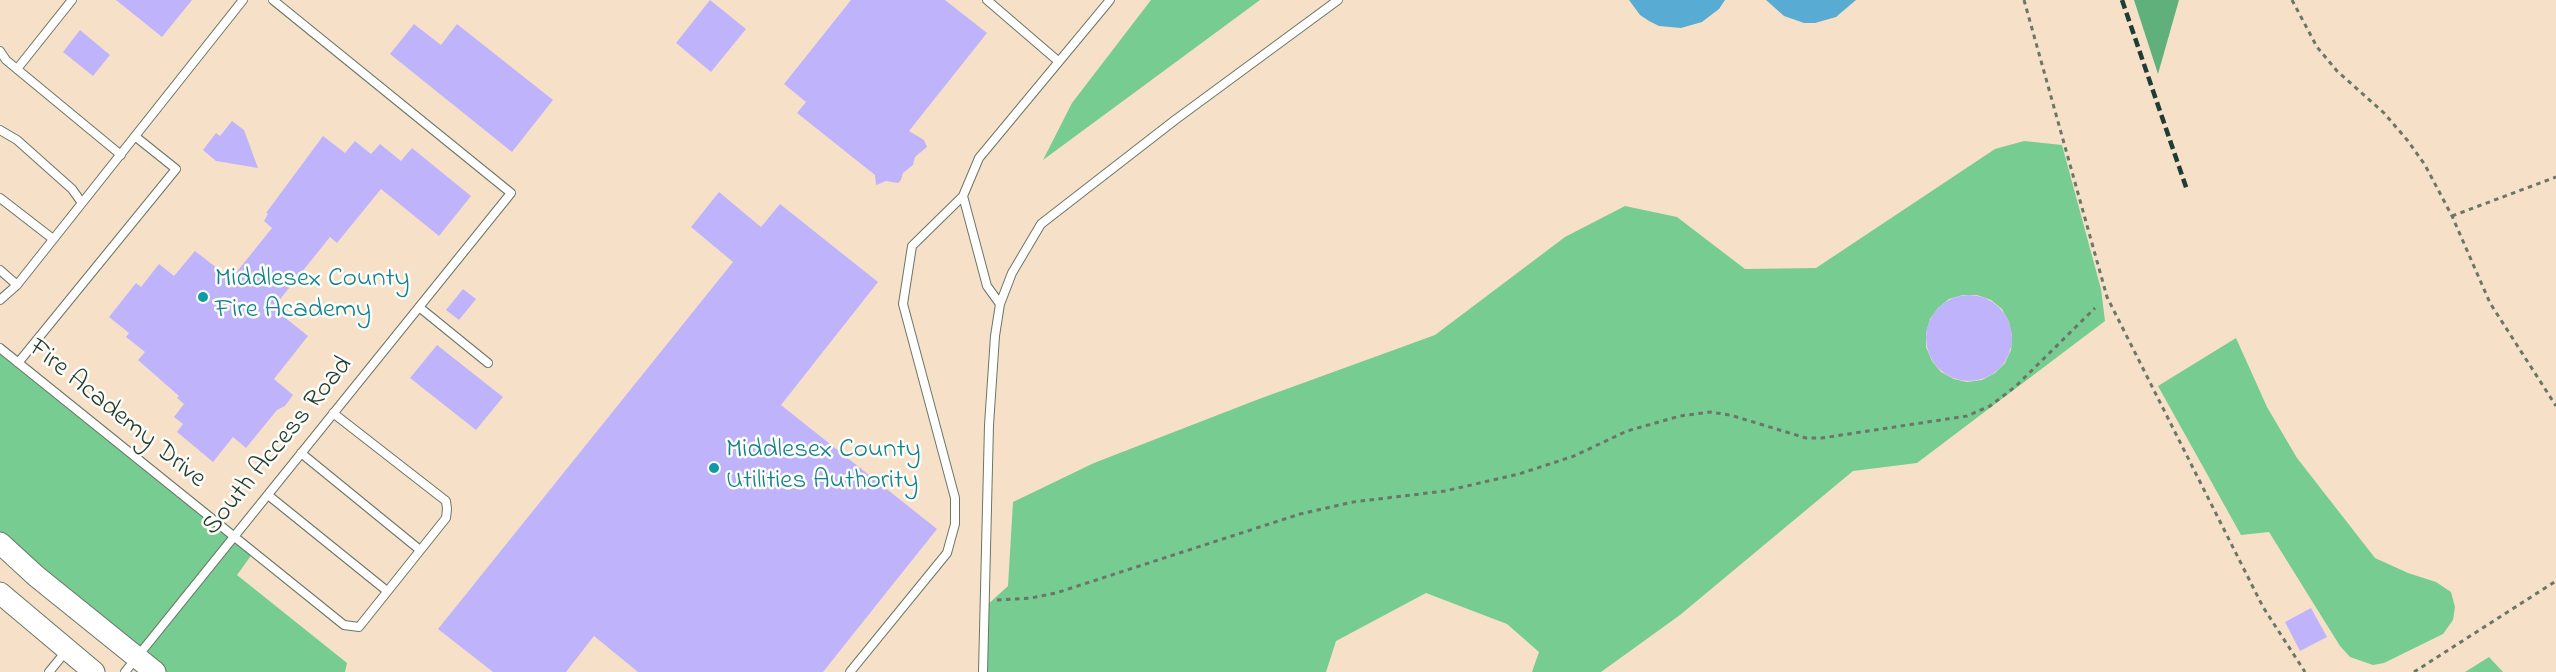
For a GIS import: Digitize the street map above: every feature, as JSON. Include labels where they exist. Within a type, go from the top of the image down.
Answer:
[{"type":"main road","points":[[0,543],[130,665],[155,672]]},
{"type":"main road","points":[[0,593],[94,672]]},
{"type":"lane","points":[[17,69],[72,0]]},
{"type":"lane","points":[[0,300],[17,285],[243,0]]},
{"type":"lane","name":"South Access Road","points":[[130,665],[511,193],[273,0]]},
{"type":"lane","points":[[987,0],[1058,61]]},
{"type":"lane","points":[[850,672],[947,553],[955,524],[955,498],[903,304],[912,246],[963,196],[979,158],[1110,0]]},
{"type":"lane","points":[[983,672],[989,425],[995,336],[1000,304],[1012,273],[1041,224],[1175,120],[1338,0]]},
{"type":"lane","points":[[0,51],[17,69],[121,155]]},
{"type":"lane","points":[[0,130],[17,140],[72,189],[82,203]]},
{"type":"lane","points":[[18,363],[176,169],[136,137]]},
{"type":"lane","points":[[963,196],[987,286],[1000,304]]},
{"type":"lane","points":[[0,198],[53,239]]},
{"type":"lane","points":[[0,270],[17,285]]},
{"type":"lane","points":[[419,307],[488,363]]},
{"type":"lane","name":"Fire Academy Drive","points":[[0,348],[344,625],[359,627],[387,591]]},
{"type":"lane","points":[[268,495],[387,591],[446,518],[446,501],[333,413]]},
{"type":"lane","points":[[301,453],[420,550]]},
{"type":"lane","points":[[49,672],[67,650]]},
{"type":"path","points":[[2024,0],[2107,297],[2263,607],[2305,672]]},
{"type":"path","points":[[2292,0],[2317,47],[2337,71],[2384,113],[2408,141],[2440,190],[2490,303],[2556,406]]},
{"type":"path","points":[[2452,216],[2556,177]]},
{"type":"path","points":[[986,599],[1009,600],[1056,593],[1300,514],[1353,502],[1445,491],[1518,474],[1574,456],[1628,431],[1680,416],[1710,412],[1730,415],[1806,438],[1822,438],[1966,416],[1990,406],[2016,386],[2095,308]]},
{"type":"path","points":[[2414,672],[2556,581]]},
{"type":"green space","points":[[1151,0],[1260,0],[1043,160],[1072,103]]},
{"type":"green space","points":[[2134,0],[2179,0],[2158,74]]},
{"type":"green space","points":[[2024,141],[2062,145],[2101,289],[2105,321],[1917,463],[1853,471],[1680,615],[1601,672],[1532,672],[1539,652],[1507,624],[1426,593],[1336,641],[1326,672],[983,672],[985,607],[1008,586],[1013,502],[1094,463],[1259,399],[1435,335],[1565,237],[1625,206],[1677,217],[1745,269],[1816,268],[1995,149]],"holes":[[[1963,295],[1977,295],[1991,300],[2002,309],[2009,322],[2012,336],[2011,350],[2005,363],[1995,373],[1982,380],[1967,382],[1954,379],[1941,372],[1932,361],[1926,347],[1926,333],[1930,319],[1949,299]]]},
{"type":"green space","points":[[2236,338],[2267,407],[2297,458],[2375,558],[2408,573],[2436,582],[2451,592],[2455,607],[2453,620],[2443,634],[2384,663],[2373,665],[2350,657],[2340,646],[2269,532],[2241,535],[2158,386]]},
{"type":"green space","points":[[0,348],[253,553],[237,575],[347,663],[345,672],[155,672],[0,543]]},
{"type":"green space","points":[[2489,657],[2503,672],[2465,672]]},
{"type":"water","points":[[1629,0],[1725,0],[1719,9],[1702,22],[1681,28],[1659,26],[1649,21],[1640,15]]},
{"type":"water","points":[[1766,0],[1856,0],[1836,17],[1815,23],[1804,23],[1784,16]]},
{"type":"building","points":[[116,0],[192,0],[162,37]]},
{"type":"building","points":[[710,0],[746,29],[711,72],[676,43]]},
{"type":"building","points":[[851,0],[945,0],[987,33],[909,131],[924,140],[927,147],[915,157],[913,165],[903,173],[898,183],[886,181],[876,185],[875,175],[797,113],[806,102],[784,84]]},
{"type":"building","points":[[414,24],[441,45],[457,24],[553,100],[512,152],[390,54]]},
{"type":"building","points":[[80,30],[110,55],[93,76],[63,52]]},
{"type":"building","points":[[232,121],[244,130],[258,168],[216,161],[203,150],[216,133],[220,136]]},
{"type":"building","name":"Middlesex County Fire Academy","points":[[323,136],[345,153],[355,141],[371,154],[380,144],[401,161],[412,148],[471,196],[439,236],[381,189],[337,243],[330,237],[273,308],[308,336],[274,379],[293,395],[285,406],[277,410],[246,448],[233,437],[213,462],[177,432],[183,424],[174,417],[184,404],[177,398],[179,396],[138,360],[145,352],[126,337],[129,333],[109,317],[136,283],[141,287],[159,264],[174,276],[195,251],[231,279],[272,228],[264,221],[268,214],[266,213]]},
{"type":"building","name":"Middlesex County Utilities Authority","points":[[719,192],[761,227],[780,204],[878,282],[781,405],[937,529],[823,672],[638,672],[594,636],[566,672],[493,672],[438,629],[733,262],[691,227]]},
{"type":"building","points":[[463,289],[476,299],[459,320],[446,310]]},
{"type":"building","points":[[1969,295],[1993,302],[2005,314],[2012,338],[2005,362],[1993,374],[1969,381],[1945,374],[1933,362],[1926,338],[1933,314],[1945,302]]},
{"type":"building","points":[[437,345],[503,397],[476,430],[410,378]]},
{"type":"building","points":[[2311,608],[2327,637],[2300,651],[2285,622]]},
{"type":"railway","points":[[2122,0],[2187,190]]},
{"type":"place","name":"Middlesex County Fire Academy","points":[[203,297]]},
{"type":"place","name":"Middlesex County Utilities Authority","points":[[714,468]]}]
